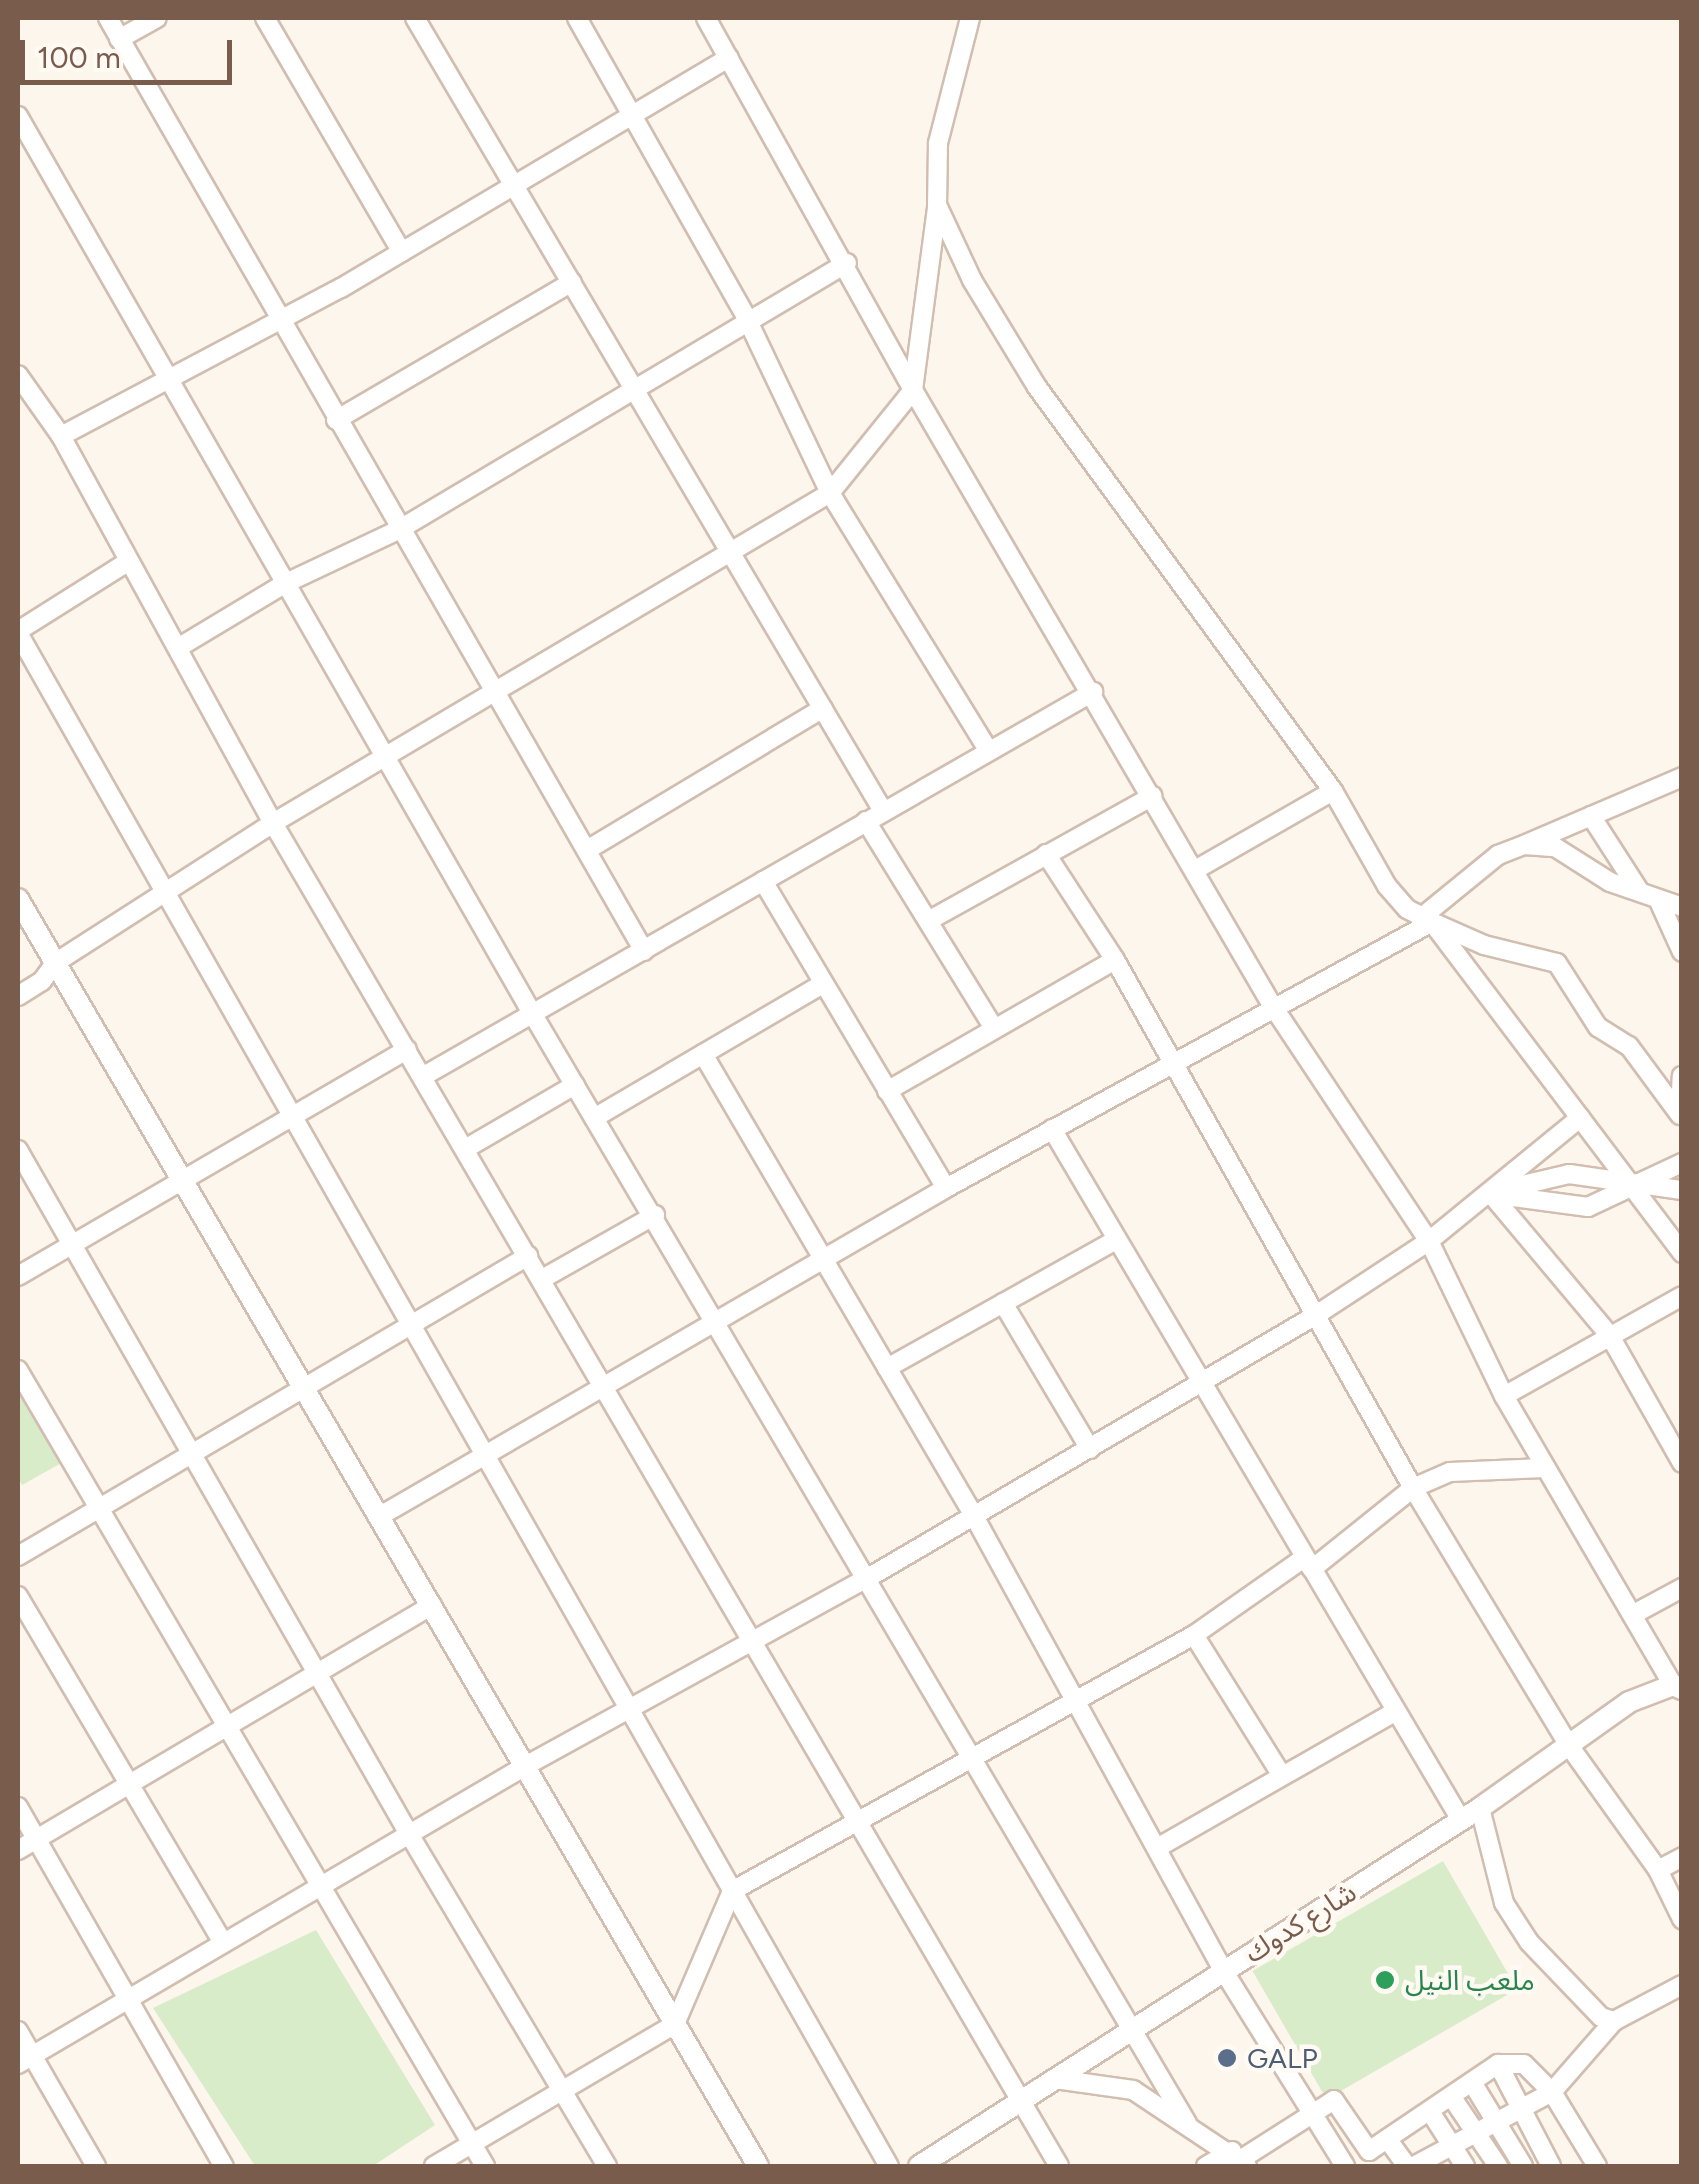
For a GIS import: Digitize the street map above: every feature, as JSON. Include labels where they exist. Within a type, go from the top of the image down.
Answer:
[{"type":"street","points":[[108,18],[491,693],[644,951]]},
{"type":"street","points":[[120,38],[157,18]]},
{"type":"street","points":[[265,18],[402,252]]},
{"type":"street","points":[[416,18],[883,811]]},
{"type":"street","points":[[578,18],[748,318],[830,493],[990,752]]},
{"type":"street","points":[[706,18],[847,263],[913,390],[1093,692],[1272,1005],[1430,1241],[1504,1396],[1677,1687]]},
{"type":"street","points":[[18,996],[42,982],[55,963],[273,824],[830,493],[913,390],[938,207],[938,144],[970,18]]},
{"type":"street","points":[[61,436],[282,321],[729,58]]},
{"type":"street","points":[[18,116],[532,1013],[655,1216],[1129,2033],[1187,2123]]},
{"type":"street","points":[[938,207],[972,280],[1037,387],[1333,791],[1386,886],[1427,920],[1636,1184],[1682,1252]]},
{"type":"street","points":[[181,646],[286,583],[400,529],[748,318],[847,263]]},
{"type":"street","points":[[336,420],[572,282]]},
{"type":"street","points":[[18,375],[61,436],[181,646],[273,824],[861,1819],[1059,2166]]},
{"type":"street","points":[[129,561],[18,632],[889,2166]]},
{"type":"street","points":[[422,1076],[1093,692]]},
{"type":"street","points":[[587,850],[823,708]]},
{"type":"street","points":[[380,1516],[946,1188],[1427,920],[1498,855],[1682,777]]},
{"type":"street","points":[[1195,870],[1333,791]]},
{"type":"street","points":[[928,921],[1153,796]]},
{"type":"street","points":[[1590,816],[1649,896],[1682,952]]},
{"type":"street","points":[[866,821],[994,1028]]},
{"type":"street","points":[[1524,845],[1555,847],[1649,896],[1682,906]]},
{"type":"street","points":[[1046,854],[1115,960],[1413,1488],[1570,1746],[1658,1870],[1682,1919]]},
{"type":"street","points":[[763,881],[946,1188]]},
{"type":"street","points":[[18,899],[527,1764],[758,2166]]},
{"type":"street","points":[[1427,920],[1484,945],[1557,963],[1598,1026],[1649,1067],[1681,1116]]},
{"type":"street","points":[[887,1090],[1115,960]]},
{"type":"street","points":[[594,1118],[822,984]]},
{"type":"street","points":[[18,1276],[180,1178],[293,1121],[406,1050]]},
{"type":"street","points":[[703,1054],[974,1516],[1223,1970],[1345,2166]]},
{"type":"street","points":[[1681,1116],[1682,1076]]},
{"type":"street","points":[[465,1148],[574,1085]]},
{"type":"street","points":[[25,2060],[527,1764],[866,1579],[1316,1315],[1430,1241],[1580,1118]]},
{"type":"street","points":[[1052,1129],[1460,1820]]},
{"type":"street","points":[[18,1150],[195,1454],[408,1834],[608,2166]]},
{"type":"street","points":[[1491,1194],[1588,1207],[1682,1162]]},
{"type":"street","points":[[1491,1194],[1569,1174],[1682,1190]]},
{"type":"street","points":[[1491,1194],[1610,1336],[1682,1463]]},
{"type":"street","points":[[542,1279],[655,1216]]},
{"type":"street","points":[[887,1368],[1116,1240]]},
{"type":"street","points":[[18,1556],[307,1390],[409,1323],[528,1256]]},
{"type":"street","points":[[1504,1396],[1682,1296]]},
{"type":"street","points":[[1003,1303],[1090,1450]]},
{"type":"street","points":[[18,1370],[96,1510],[228,1727],[484,2166]]},
{"type":"street","points":[[1312,1569],[1413,1488],[1450,1472],[1544,1468]]},
{"type":"street","points":[[434,2166],[675,2024],[732,1890],[1194,1635],[1304,1558],[1312,1569]]},
{"type":"street","points":[[1632,1615],[1682,1588]]},
{"type":"street","points":[[18,1596],[223,1943]]},
{"type":"street","points":[[18,1850],[432,1606]]},
{"type":"street","points":[[1194,1635],[1282,1776]]},
{"type":"street","name":"شارع كدوك","points":[[919,2166],[1480,1808],[1629,1702],[1677,1687]]},
{"type":"street","points":[[1158,1848],[1396,1711]]},
{"type":"street","points":[[18,1808],[224,2166]]},
{"type":"street","points":[[1480,1808],[1504,1903],[1529,1942],[1600,2016],[1614,2021]]},
{"type":"street","points":[[1658,1870],[1682,1857]]},
{"type":"street","points":[[1420,2165],[1552,2092],[1614,2021],[1682,1985]]},
{"type":"street","points":[[18,2031],[25,2060],[96,2166]]},
{"type":"street","points":[[1498,2064],[1552,2166]]},
{"type":"street","points":[[1206,2166],[1241,2159],[1334,2100],[1373,2159],[1388,2140],[1498,2064],[1524,2064],[1552,2092],[1592,2165]]},
{"type":"street","points":[[1055,2080],[1133,2090],[1241,2159]]},
{"type":"street","points":[[1473,2084],[1523,2166]]},
{"type":"street","points":[[1454,2098],[1498,2166]]},
{"type":"street","points":[[1431,2113],[1465,2166]]},
{"type":"street","points":[[1408,2127],[1420,2165]]},
{"type":"street","points":[[1388,2140],[1420,2165]]},
{"type":"green space","points":[[18,1378],[65,1461],[22,1485],[18,1477]]},
{"type":"green space","name":"ملعب النيل","points":[[1443,1861],[1517,1989],[1326,2099],[1252,1971]]},
{"type":"green space","points":[[316,1930],[435,2125],[373,2166],[255,2166],[153,2008]]},
{"type":"place","name":"ملعب النيل","points":[[1385,1980]]},
{"type":"place","name":"GALP","points":[[1227,2058]]}]
